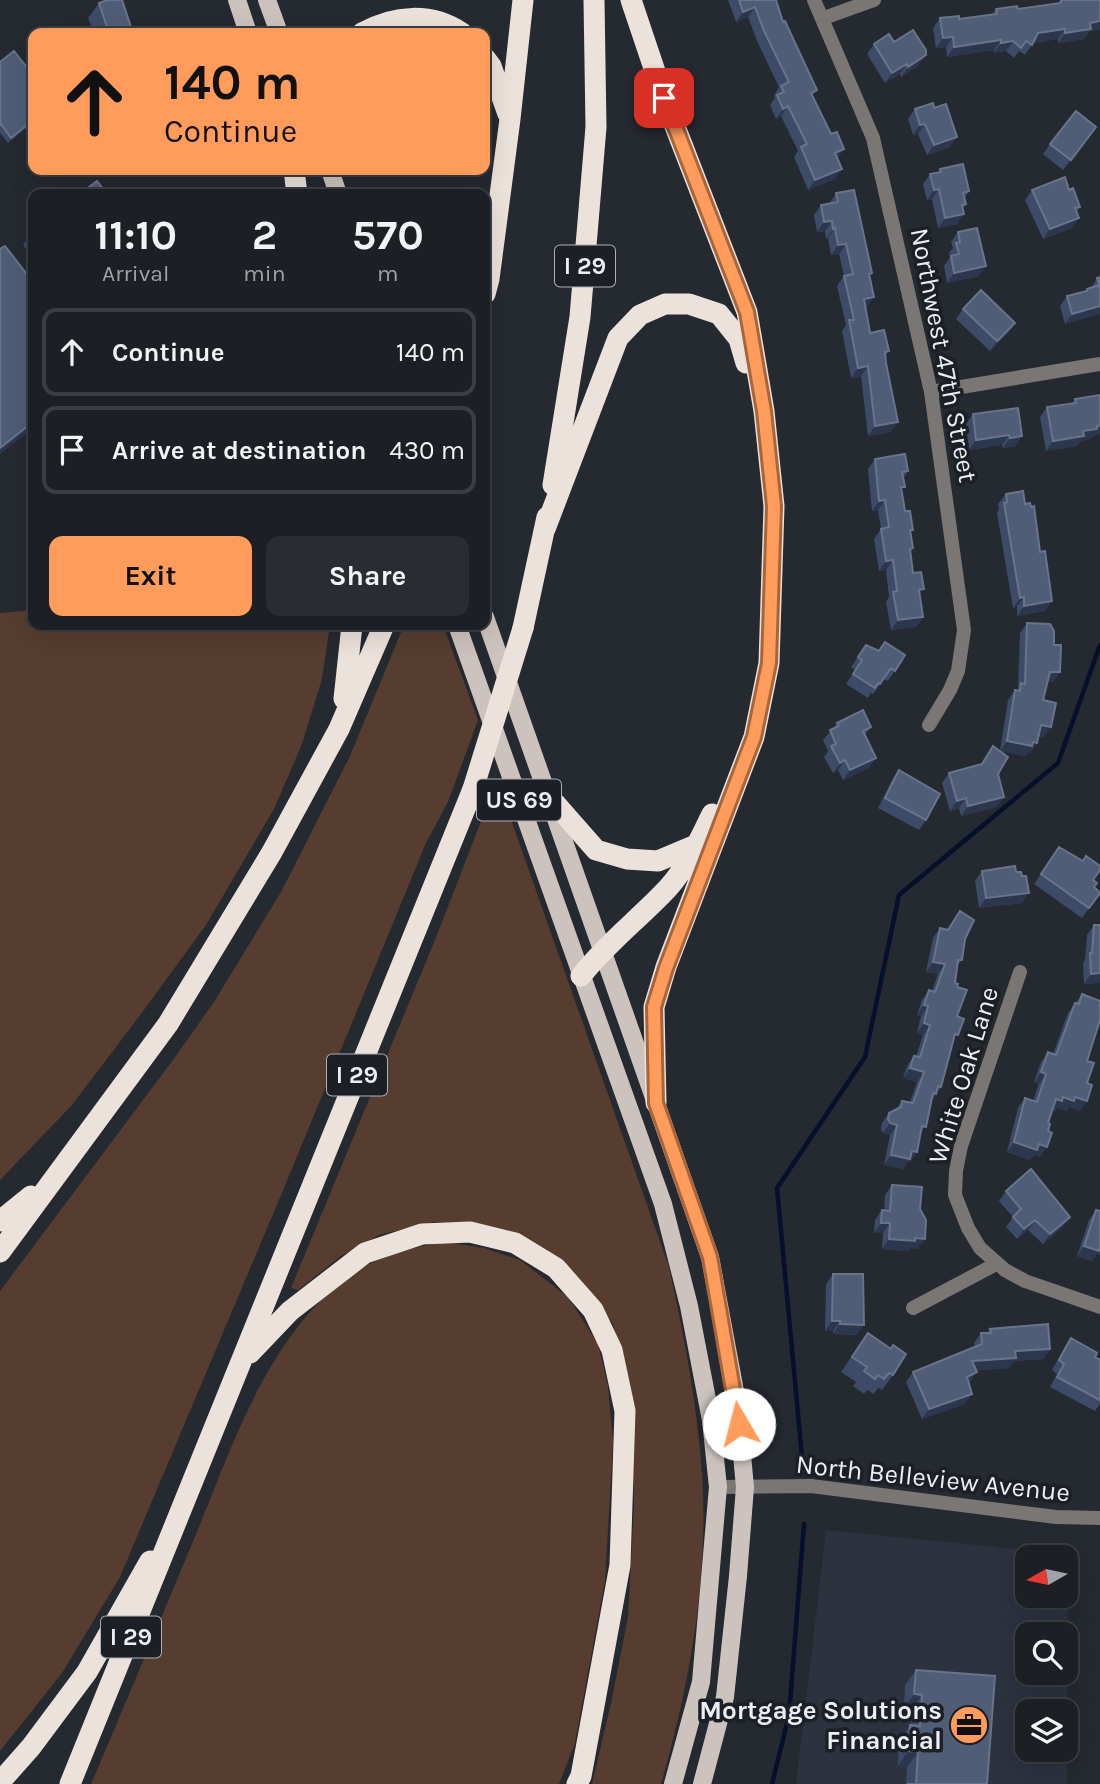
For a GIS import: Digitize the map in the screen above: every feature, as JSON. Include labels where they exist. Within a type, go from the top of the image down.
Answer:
[{"type":"highway","points":[[490,271],[523,0]]},
{"type":"highway","name":"I 29","points":[[70,1784],[473,789],[523,628],[545,529],[580,317],[596,127],[594,0]]},
{"type":"highway","points":[[631,0],[664,98],[747,312],[764,411],[774,506],[769,663],[754,737],[666,968],[654,1007],[656,1103]]},
{"type":"highway","points":[[371,28],[399,19],[423,18],[454,28]]},
{"type":"highway","points":[[490,65],[510,119]]},
{"type":"highway","points":[[545,529],[618,338],[640,315],[666,304],[689,304],[719,314],[739,339],[745,357],[758,450],[762,568],[758,645],[743,724],[717,803],[696,845],[669,886],[602,949],[581,976]]},
{"type":"highway","points":[[339,729],[352,630]]},
{"type":"highway","points":[[0,1252],[168,1024],[272,852],[339,729],[382,630]]},
{"type":"highway","points":[[546,793],[596,850],[627,859],[658,861],[696,845]]},
{"type":"highway","points":[[0,1221],[55,1178]]},
{"type":"highway","points":[[242,1362],[290,1311],[365,1253],[422,1234],[470,1232],[515,1243],[556,1268],[593,1310],[612,1350],[625,1411],[620,1565],[581,1776],[577,1784]]},
{"type":"highway","points":[[0,1782],[87,1672],[190,1489]]},
{"type":"main road","points":[[237,0],[246,28]]},
{"type":"main road","points":[[267,0],[277,28]]},
{"type":"main road","name":"US 69","points":[[459,630],[663,1204],[689,1306],[711,1420],[718,1487],[701,1682],[673,1784]]},
{"type":"main road","name":"US 69","points":[[490,630],[710,1257],[737,1402],[745,1487],[725,1697],[702,1784]]},
{"type":"street","name":"Northwest 47th Street","points":[[814,0],[824,18],[873,138],[930,392],[964,630],[954,681],[929,725]]},
{"type":"street","points":[[824,18],[874,0]]},
{"type":"street","points":[[930,392],[1100,363]]},
{"type":"street","name":"White Oak Lane","points":[[1020,972],[961,1146],[955,1195],[968,1228],[980,1248],[996,1264],[1025,1281],[1100,1307]]},
{"type":"street","points":[[913,1308],[996,1264]]},
{"type":"street","name":"North Belleview Avenue","points":[[718,1487],[811,1486],[1056,1517],[1100,1518]]},
{"type":"shaded area","points":[[28,610],[28,630],[329,630],[322,679],[302,744],[274,809],[206,925],[72,1105],[0,1180],[0,613]]},
{"type":"shaded area","points":[[402,630],[445,630],[478,720],[448,802],[426,843],[120,1577],[62,1673],[0,1751],[0,1291],[214,1002],[281,892],[350,756]]},
{"type":"shaded area","points":[[497,780],[669,1267],[689,1369],[702,1473],[703,1551],[689,1669],[661,1784],[592,1784],[628,1617],[634,1505],[631,1388],[613,1324],[569,1268],[481,1224],[434,1222],[379,1235],[341,1256],[298,1290],[291,1288],[437,935]]},
{"type":"shaded area","points":[[446,1242],[484,1248],[520,1260],[568,1297],[598,1344],[608,1386],[613,1442],[605,1581],[575,1743],[559,1784],[91,1784],[235,1438],[287,1341],[309,1313],[347,1277],[373,1262],[401,1251]]},
{"type":"shaded area","points":[[826,1530],[1015,1549],[1015,1608],[1068,1608],[1068,1622],[1015,1622],[1015,1685],[1067,1685],[1067,1699],[1015,1699],[1015,1762],[1067,1762],[1067,1784],[796,1784]]},
{"type":"building","points":[[122,0],[131,28],[107,28],[99,3]]},
{"type":"building","points":[[739,0],[776,0],[783,22],[785,21],[817,90],[811,93],[831,134],[837,132],[844,149],[835,153],[842,169],[815,180],[801,147],[807,144],[788,106],[783,109],[777,95],[784,92],[781,86],[789,82],[755,7],[743,12]]},
{"type":"building","points":[[1061,0],[1100,0],[1100,21],[1090,23],[1091,29],[1038,33],[1032,45],[1026,41],[1021,48],[1013,41],[1001,43],[1001,40],[954,47],[953,37],[943,38],[940,18],[959,16],[959,19],[997,14],[996,9],[1017,6],[1018,9],[1061,3]]},
{"type":"building","points":[[913,30],[926,50],[926,55],[908,67],[907,64],[892,73],[874,44],[889,34],[894,42]]},
{"type":"building","points":[[14,51],[28,69],[28,124],[11,138],[0,125],[0,62]]},
{"type":"building","points":[[933,103],[934,108],[946,104],[957,137],[934,145],[925,124],[920,125],[915,109]]},
{"type":"building","points":[[1076,111],[1096,127],[1071,160],[1050,144]]},
{"type":"building","points":[[963,164],[969,191],[963,193],[966,204],[962,205],[964,214],[945,218],[939,189],[934,190],[930,174]]},
{"type":"building","points":[[1065,177],[1069,190],[1073,188],[1080,207],[1075,208],[1079,218],[1050,229],[1032,190]]},
{"type":"building","points":[[97,181],[103,189],[87,189]]},
{"type":"building","points":[[854,190],[872,273],[869,274],[874,297],[864,299],[870,333],[884,330],[889,351],[885,352],[886,363],[898,422],[875,426],[868,366],[858,368],[849,320],[854,320],[844,276],[853,274],[846,244],[838,245],[832,221],[824,222],[821,205],[838,202],[836,193]]},
{"type":"building","points":[[977,228],[986,266],[954,273],[951,256],[959,254],[956,243],[960,242],[958,232]]},
{"type":"building","points":[[5,246],[28,276],[28,426],[0,448],[0,249]]},
{"type":"building","points":[[1100,277],[1100,306],[1072,314],[1067,296],[1099,285],[1097,278]]},
{"type":"building","points":[[981,290],[1015,323],[997,341],[963,309]]},
{"type":"building","points":[[1100,395],[1100,426],[1097,426],[1097,429],[1083,431],[1084,436],[1053,441],[1047,407],[1076,403],[1075,399]]},
{"type":"building","points":[[1018,408],[1022,436],[1010,438],[1009,435],[976,440],[973,414]]},
{"type":"building","points":[[905,454],[908,471],[902,472],[905,487],[901,487],[905,511],[910,511],[913,530],[910,530],[913,548],[910,549],[913,573],[921,572],[924,589],[919,590],[923,617],[898,620],[893,592],[897,591],[893,560],[886,561],[881,529],[889,527],[885,500],[879,501],[875,459]]},
{"type":"building","points":[[1023,491],[1025,504],[1034,506],[1040,552],[1045,551],[1052,601],[1024,606],[1024,597],[1020,598],[1004,503],[1007,502],[1006,494]]},
{"type":"building","points":[[1027,623],[1050,624],[1054,631],[1054,645],[1061,645],[1060,672],[1050,672],[1043,700],[1056,703],[1051,727],[1041,725],[1037,743],[1033,742],[1032,746],[1007,741],[1015,690],[1020,691],[1021,683],[1025,684]]},
{"type":"building","points":[[885,642],[905,655],[895,671],[891,668],[875,688],[853,674],[862,660],[858,657],[866,645],[879,651]]},
{"type":"building","points":[[863,710],[871,727],[863,731],[876,758],[850,770],[845,760],[840,763],[831,746],[836,744],[830,730],[839,726],[837,723]]},
{"type":"building","points":[[993,746],[1008,757],[998,774],[1004,797],[968,806],[966,798],[957,801],[949,773],[982,764]]},
{"type":"building","points":[[899,770],[940,794],[926,820],[885,798]]},
{"type":"building","points":[[1059,847],[1083,861],[1086,856],[1100,866],[1093,880],[1097,883],[1094,887],[1100,893],[1089,908],[1041,874]]},
{"type":"building","points":[[1015,866],[1016,872],[1026,876],[1029,893],[986,898],[982,871]]},
{"type":"building","points":[[960,911],[974,920],[965,939],[962,960],[958,960],[955,983],[958,984],[957,987],[967,990],[957,1016],[964,1019],[958,1035],[955,1034],[941,1087],[938,1086],[936,1094],[933,1093],[926,1127],[922,1126],[917,1152],[912,1151],[910,1159],[891,1155],[897,1125],[890,1123],[889,1113],[901,1107],[902,1101],[913,1103],[924,1072],[910,1068],[914,1056],[920,1057],[930,1025],[924,1023],[928,1006],[924,1005],[929,990],[935,992],[945,964],[933,962],[940,928],[948,930]]},
{"type":"building","points":[[1094,925],[1100,925],[1100,973],[1091,974],[1090,953]]},
{"type":"building","points":[[1082,994],[1100,1001],[1100,1020],[1087,1061],[1094,1063],[1087,1083],[1092,1085],[1087,1101],[1075,1097],[1074,1101],[1063,1097],[1062,1101],[1056,1099],[1048,1123],[1048,1131],[1052,1133],[1047,1147],[1039,1144],[1037,1150],[1014,1142],[1025,1098],[1037,1102],[1046,1074],[1041,1072],[1048,1052],[1056,1055],[1075,1003],[1079,1004]]},
{"type":"building","points":[[1031,1169],[1070,1217],[1050,1234],[1035,1220],[1024,1229],[1013,1217],[1021,1209],[1006,1191]]},
{"type":"building","points":[[892,1185],[922,1187],[920,1209],[926,1220],[925,1239],[889,1239],[890,1223],[881,1223],[882,1210],[890,1211]]},
{"type":"building","points":[[1096,1210],[1100,1211],[1099,1251],[1084,1246]]},
{"type":"building","points":[[833,1274],[863,1274],[864,1325],[832,1321]]},
{"type":"building","points":[[1048,1324],[1050,1349],[1015,1351],[1016,1358],[972,1361],[977,1372],[967,1377],[972,1394],[929,1409],[913,1372],[982,1344],[981,1333],[991,1333],[990,1329]]},
{"type":"building","points":[[868,1333],[891,1349],[893,1345],[906,1354],[893,1375],[889,1373],[884,1379],[878,1375],[875,1379],[864,1371],[867,1367],[852,1357]]},
{"type":"building","points":[[1071,1338],[1097,1353],[1095,1357],[1100,1360],[1100,1400],[1057,1377],[1064,1364],[1059,1360]]},
{"type":"building","points":[[916,1670],[995,1676],[987,1784],[916,1784],[918,1752],[908,1751],[910,1725],[920,1726],[922,1695],[914,1694]]},
{"type":"waterway","points":[[803,1468],[777,1188],[865,1057],[899,895],[1058,763],[1100,645]]},
{"type":"waterway","points":[[772,1784],[789,1715],[804,1524]]},
{"type":"place","name":"Mortgage Solutions Financial","points":[[969,1725]]},
{"type":"route","points":[[664,98],[747,312],[764,411],[774,506],[769,663],[754,737],[666,968],[654,1007],[656,1103],[710,1257],[739,1424]]}]
